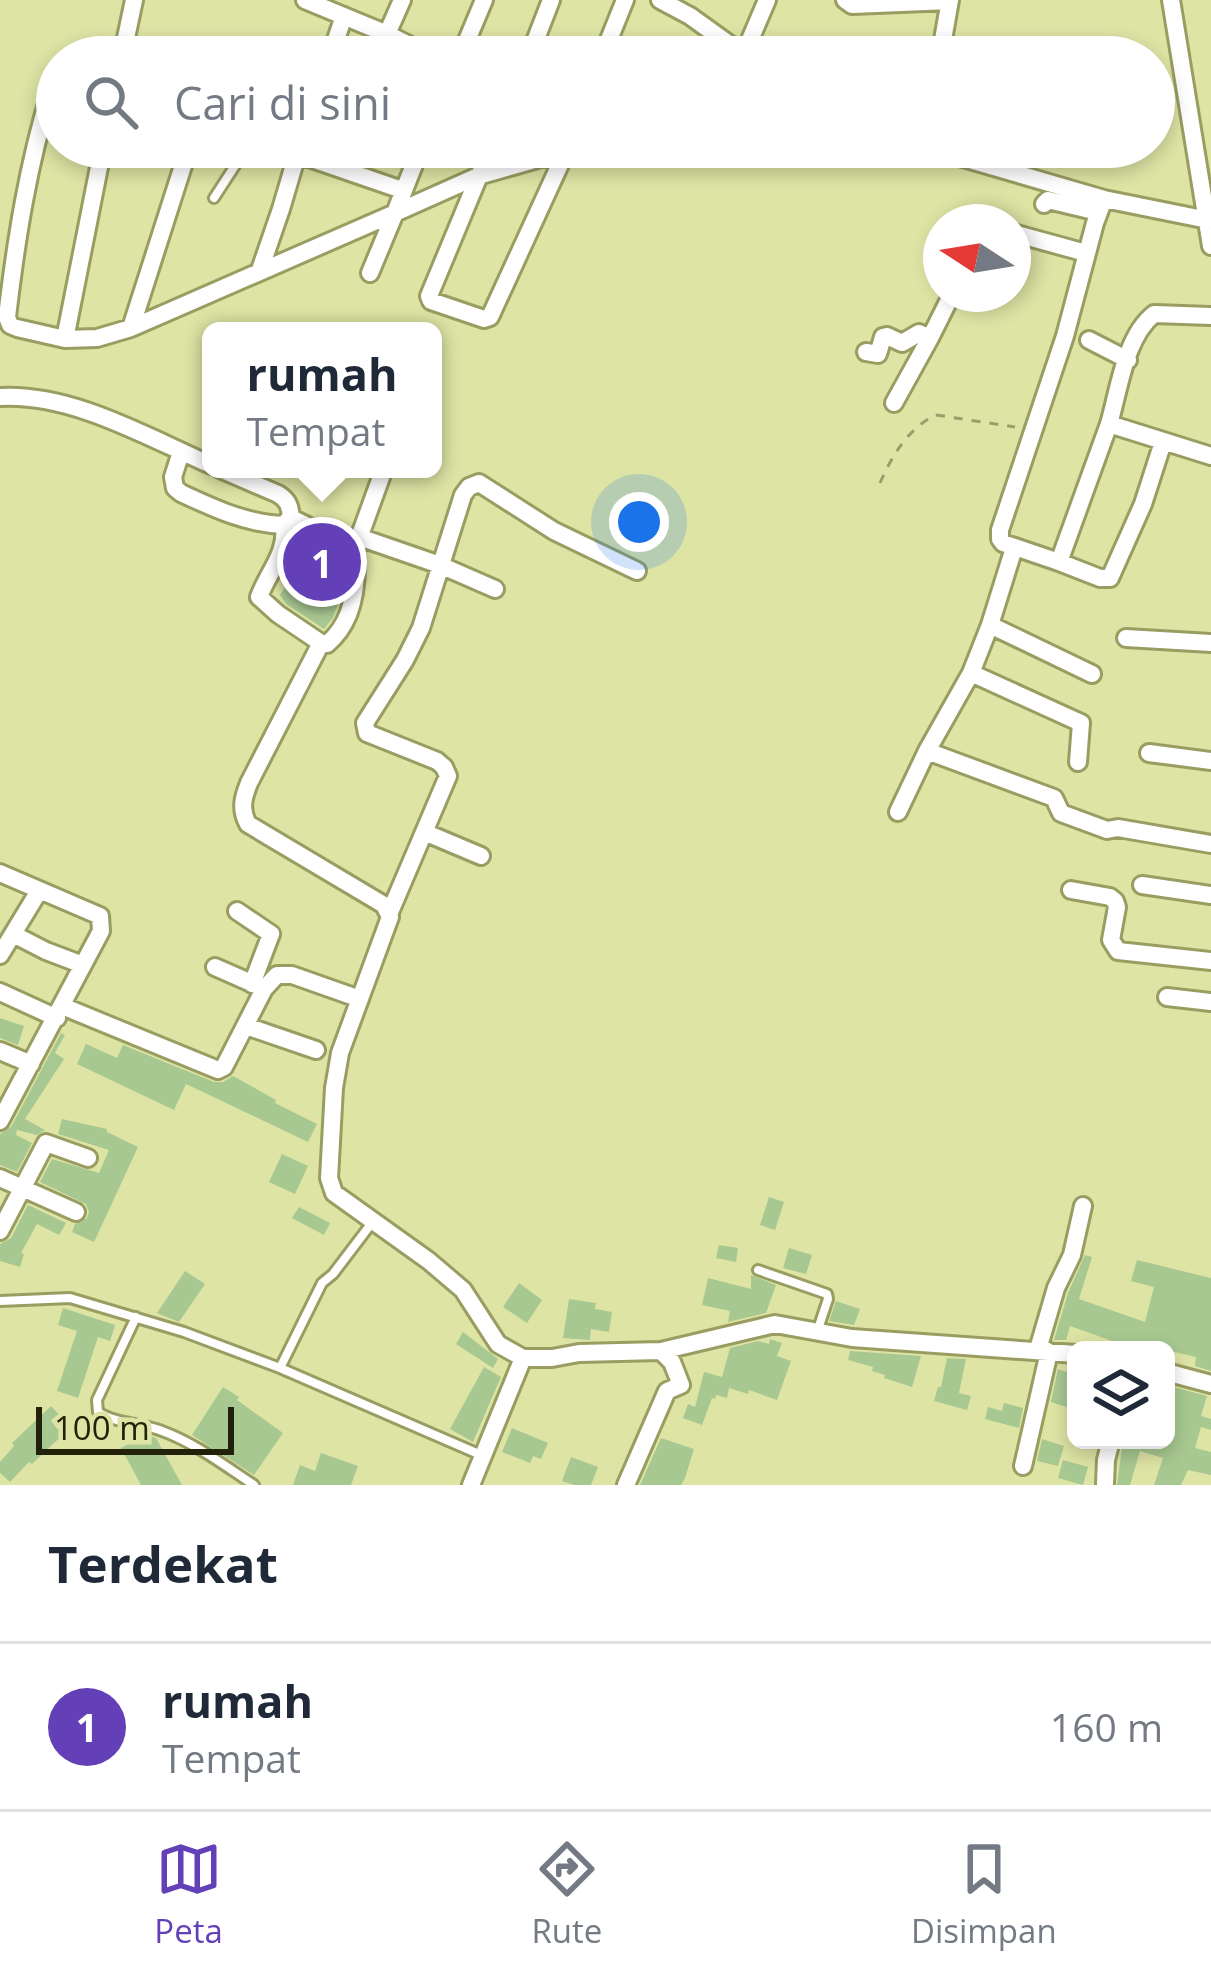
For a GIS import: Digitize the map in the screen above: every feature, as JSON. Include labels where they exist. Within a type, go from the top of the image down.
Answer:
[{"type":"street","points":[[126,36],[134,0]]},
{"type":"street","points":[[305,0],[392,36]]},
{"type":"street","points":[[388,34],[402,0]]},
{"type":"street","points":[[469,36],[484,0]]},
{"type":"street","points":[[537,36],[551,0]]},
{"type":"street","points":[[610,36],[625,0]]},
{"type":"street","points":[[660,0],[693,8],[723,36]]},
{"type":"street","points":[[753,36],[767,0]]},
{"type":"street","points":[[844,0],[852,5],[950,1],[944,36]]},
{"type":"street","points":[[1171,0],[1203,141],[1211,246]]},
{"type":"street","points":[[337,36],[344,16]]},
{"type":"street","points":[[36,144],[7,317],[17,328],[65,339],[97,338],[131,328],[504,168]]},
{"type":"street","points":[[65,339],[99,168]]},
{"type":"street","points":[[131,328],[182,168]]},
{"type":"street","points":[[260,270],[293,168]]},
{"type":"street","points":[[345,168],[402,190]]},
{"type":"street","points":[[370,273],[412,168]]},
{"type":"street","points":[[482,168],[429,296],[430,301],[487,319],[558,168]]},
{"type":"street","points":[[988,168],[1101,206]]},
{"type":"street","points":[[1044,204],[1048,200],[1208,220]]},
{"type":"street","points":[[1101,206],[1065,336],[1000,530],[1003,543],[1110,578],[1163,442]]},
{"type":"street","points":[[1031,238],[1087,253]]},
{"type":"street","points":[[894,403],[943,312]]},
{"type":"street","points":[[1059,562],[1127,360],[1145,321],[1154,314],[1211,316]]},
{"type":"street","points":[[866,352],[878,354],[887,336],[902,343],[919,334],[930,338]]},
{"type":"street","points":[[1089,340],[1127,360]]},
{"type":"street","points":[[0,398],[35,398],[99,416],[202,461]]},
{"type":"street","points":[[1109,424],[1211,456]]},
{"type":"street","points":[[181,452],[173,477],[175,488],[227,514],[287,522],[440,566],[495,589]]},
{"type":"street","points":[[240,478],[286,499],[290,508],[284,549],[259,597],[321,644]]},
{"type":"street","points":[[381,478],[357,543],[352,605],[333,641],[321,644],[249,783],[243,815],[248,824],[384,904],[390,913]]},
{"type":"street","points":[[637,571],[554,530],[479,483],[463,495],[421,628],[365,723],[367,733],[437,761],[447,772],[447,781],[390,913],[340,1053],[329,1178],[334,1193],[463,1290],[498,1344],[523,1358],[661,1351],[775,1324],[817,1334],[1067,1353]]},
{"type":"street","points":[[898,812],[971,673],[1014,548]]},
{"type":"street","points":[[990,625],[1092,674]]},
{"type":"street","points":[[1126,638],[1211,644]]},
{"type":"street","points":[[971,673],[1081,724],[1078,762]]},
{"type":"street","points":[[927,751],[1054,798],[1060,813],[1100,828],[1211,844]]},
{"type":"street","points":[[1149,753],[1211,760]]},
{"type":"street","points":[[424,832],[481,856]]},
{"type":"street","points":[[0,873],[100,916],[101,931],[2,1114]]},
{"type":"street","points":[[1142,886],[1211,895]]},
{"type":"street","points":[[1071,890],[1115,901],[1111,940],[1118,952],[1211,961]]},
{"type":"street","points":[[0,956],[39,891]]},
{"type":"street","points":[[0,992],[218,1070],[246,1026],[271,934],[237,911]]},
{"type":"street","points":[[13,934],[83,965]]},
{"type":"street","points":[[215,967],[258,986]]},
{"type":"street","points":[[258,986],[284,974],[360,999]]},
{"type":"street","points":[[1167,997],[1211,1001]]},
{"type":"street","points":[[246,1026],[316,1050]]},
{"type":"street","points":[[0,1051],[31,1064]]},
{"type":"street","points":[[0,1231],[46,1143],[88,1157]]},
{"type":"street","points":[[0,1178],[76,1212]]},
{"type":"street","points":[[1049,1352],[1039,1346],[1056,1288],[1072,1255],[1083,1206]]},
{"type":"street","points":[[626,1485],[667,1391],[681,1385],[661,1351]]},
{"type":"street","points":[[1023,1466],[1049,1352]]},
{"type":"street","points":[[471,1485],[523,1358]]},
{"type":"street","points":[[1175,1374],[1211,1384]]},
{"type":"street","points":[[1105,1483],[1109,1449]]},
{"type":"lane","points":[[214,198],[233,168]]},
{"type":"lane","points":[[280,1368],[322,1283],[374,1220]]},
{"type":"lane","points":[[758,1270],[826,1294],[817,1334]]},
{"type":"lane","points":[[0,1301],[70,1298],[136,1317],[280,1368],[482,1455]]},
{"type":"lane","points":[[136,1317],[97,1400],[98,1412],[163,1431],[254,1485]]},
{"type":"path","points":[[880,483],[892,454],[936,415],[1035,430]]},
{"type":"building","points":[[324,548],[343,560],[333,591],[340,598],[324,629],[280,595],[289,580],[294,583],[305,553]]},
{"type":"building","points":[[0,1018],[24,1026],[18,1045],[0,1038]]},
{"type":"building","points":[[61,1033],[65,1035],[55,1053],[64,1059],[25,1119],[45,1130],[37,1135],[17,1130],[16,1135],[32,1143],[17,1172],[0,1165],[0,1134],[11,1127]]},
{"type":"building","points":[[86,1044],[117,1058],[123,1045],[214,1082],[233,1076],[317,1124],[308,1142],[186,1084],[174,1110],[77,1064]]},
{"type":"building","points":[[62,1119],[107,1129],[138,1147],[94,1242],[72,1232],[75,1224],[87,1218],[86,1204],[40,1182],[52,1159],[99,1173],[109,1150],[58,1134]]},
{"type":"building","points":[[282,1154],[308,1166],[295,1194],[269,1182]]},
{"type":"building","points":[[769,1197],[784,1202],[775,1230],[760,1225]]},
{"type":"building","points":[[28,1205],[66,1223],[59,1235],[37,1224],[21,1253],[20,1267],[0,1261],[0,1244],[11,1238]]},
{"type":"building","points":[[299,1207],[330,1223],[324,1235],[292,1218]]},
{"type":"building","points":[[719,1245],[738,1248],[736,1262],[716,1258]]},
{"type":"building","points":[[789,1248],[812,1255],[806,1274],[783,1268]]},
{"type":"building","points":[[1085,1255],[1092,1257],[1079,1299],[1145,1322],[1154,1287],[1131,1281],[1137,1260],[1211,1278],[1211,1371],[1195,1366],[1196,1357],[1175,1352],[1175,1341],[1112,1341],[1070,1326],[1066,1340],[1054,1340]]},
{"type":"building","points":[[185,1271],[205,1284],[179,1322],[157,1313]]},
{"type":"building","points":[[751,1275],[776,1285],[766,1313],[728,1322],[730,1311],[702,1305],[708,1278],[751,1289]]},
{"type":"building","points":[[519,1283],[542,1300],[527,1323],[503,1307]]},
{"type":"building","points":[[569,1299],[596,1303],[595,1309],[612,1312],[609,1332],[591,1329],[590,1340],[563,1338]]},
{"type":"building","points":[[836,1301],[860,1309],[854,1325],[829,1321]]},
{"type":"building","points":[[63,1308],[115,1325],[110,1341],[98,1337],[78,1398],[57,1391],[77,1331],[58,1325]]},
{"type":"building","points":[[463,1332],[498,1359],[493,1368],[456,1344]]},
{"type":"building","points":[[770,1339],[782,1343],[777,1356],[791,1361],[777,1400],[729,1388],[727,1398],[712,1398],[702,1425],[683,1418],[688,1404],[695,1407],[704,1372],[722,1377],[730,1348],[758,1341],[769,1344]]},
{"type":"building","points":[[850,1351],[921,1356],[912,1387],[848,1360]]},
{"type":"building","points":[[947,1358],[966,1359],[959,1393],[971,1396],[967,1410],[934,1401]]},
{"type":"building","points":[[484,1367],[501,1377],[473,1442],[450,1429]]},
{"type":"building","points":[[1058,1369],[1066,1372],[1067,1407],[1051,1402]]},
{"type":"building","points":[[223,1387],[283,1433],[254,1475],[192,1435]]},
{"type":"building","points":[[1175,1387],[1207,1396],[1201,1416],[1211,1419],[1211,1430],[1201,1427],[1195,1448],[1211,1452],[1211,1475],[1188,1470],[1181,1485],[1154,1485],[1163,1458],[1140,1451],[1130,1485],[1117,1485],[1122,1449],[1175,1449]]},
{"type":"building","points":[[1004,1403],[1023,1408],[1019,1428],[985,1419],[988,1407],[1002,1411]]},
{"type":"building","points":[[51,1406],[71,1427],[10,1482],[0,1473],[0,1462],[12,1443]]},
{"type":"building","points":[[512,1428],[548,1443],[541,1459],[533,1456],[530,1463],[502,1452]]},
{"type":"building","points":[[145,1435],[156,1438],[182,1485],[141,1485],[121,1448]]},
{"type":"building","points":[[661,1438],[694,1449],[685,1478],[681,1485],[640,1485]]},
{"type":"building","points":[[1042,1439],[1064,1446],[1058,1466],[1037,1461]]},
{"type":"building","points":[[321,1453],[358,1466],[351,1485],[293,1485],[300,1465],[315,1471]]},
{"type":"building","points":[[571,1457],[598,1467],[591,1485],[562,1481]]},
{"type":"building","points":[[1063,1460],[1088,1467],[1083,1485],[1058,1478]]},
{"type":"place","name":"rumah","points":[[322,562]]}]
